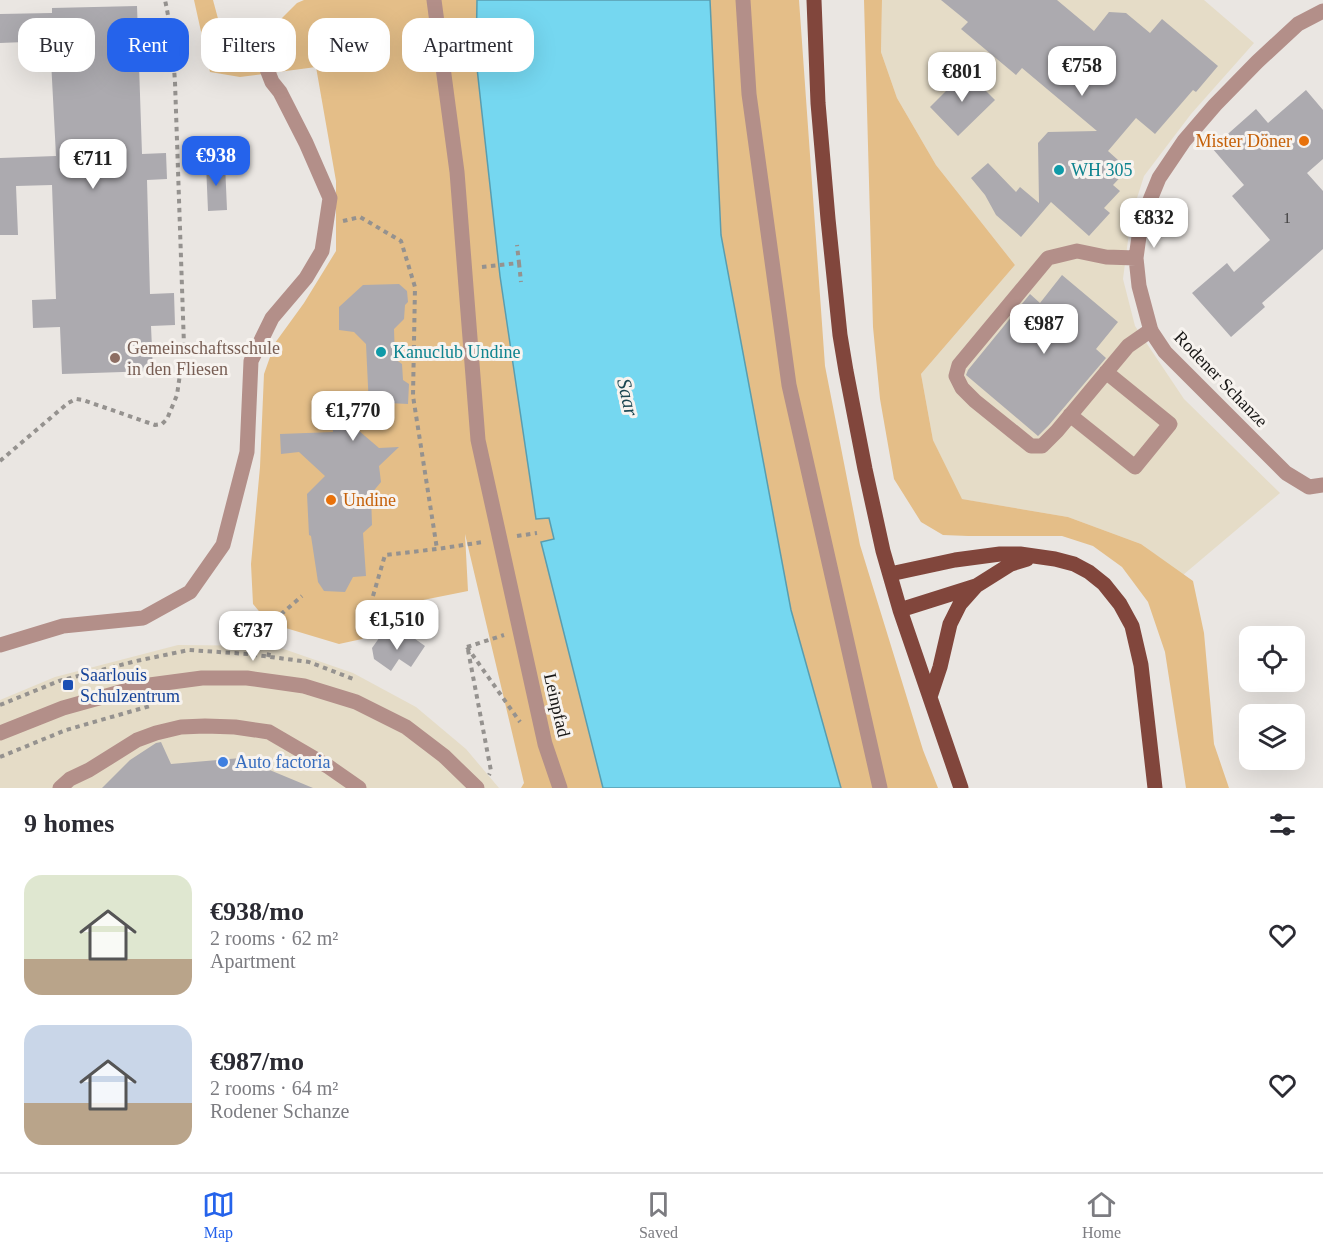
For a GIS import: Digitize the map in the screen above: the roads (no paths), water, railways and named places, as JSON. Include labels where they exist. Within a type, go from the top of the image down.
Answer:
[{"type":"main road","points":[[814,0],[818,103],[840,335],[881,543],[900,610],[961,788]]},
{"type":"main road","points":[[890,574],[954,560],[1000,554],[1020,554],[1074,564],[1104,584],[1120,604],[1132,627],[1141,665],[1155,788]]},
{"type":"main road","points":[[900,610],[976,586],[1011,564],[1035,557]]},
{"type":"main road","points":[[930,697],[950,624],[960,604],[976,586]]},
{"type":"street","name":"Leinpfad","points":[[434,0],[457,172],[478,440],[545,744],[560,788]]},
{"type":"street","points":[[743,0],[749,94],[789,385],[880,788]]},
{"type":"street","name":"Rodener Schanze","points":[[1323,11],[1298,24],[1265,54],[1215,105],[1184,141],[1159,178],[1142,222],[1136,258],[1151,330],[1165,352],[1286,473],[1309,487],[1323,485]]},
{"type":"street","points":[[0,645],[63,626],[143,618],[190,592],[223,546],[247,453],[251,361],[272,318],[306,278],[322,251],[330,198],[306,143],[268,72]]},
{"type":"street","points":[[1136,258],[1106,257],[1077,251],[1048,258],[959,365],[956,376],[962,388],[975,401],[1031,446],[1042,446],[1128,346],[1151,330]]},
{"type":"street","points":[[1070,415],[1135,467],[1170,424],[1106,372]]},
{"type":"street","points":[[0,733],[63,708],[142,686],[202,678],[247,678],[304,686],[356,702],[406,727],[483,783]]},
{"type":"street","points":[[60,788],[70,779],[137,740],[181,727],[205,726],[235,727],[269,732],[329,767],[359,788]]},
{"type":"water","name":"Saar","points":[[477,0],[710,0],[721,235],[791,610],[841,788],[603,788],[541,542],[554,539],[549,518],[536,519],[500,276],[477,72],[534,72],[534,18],[477,18]]},
{"type":"place","name":"Mister Döner","points":[[1304,141]]},
{"type":"place","name":"WH 305","points":[[1059,170]]},
{"type":"place","name":"Kanuclub Undine","points":[[381,352]]},
{"type":"place","name":"Gemeinschaftsschule in den Fliesen","points":[[115,358]]},
{"type":"place","name":"Undine","points":[[331,500]]},
{"type":"place","name":"Saarlouis Schulzentrum","points":[[68,685]]},
{"type":"place","name":"Auto factoria","points":[[223,762]]}]
